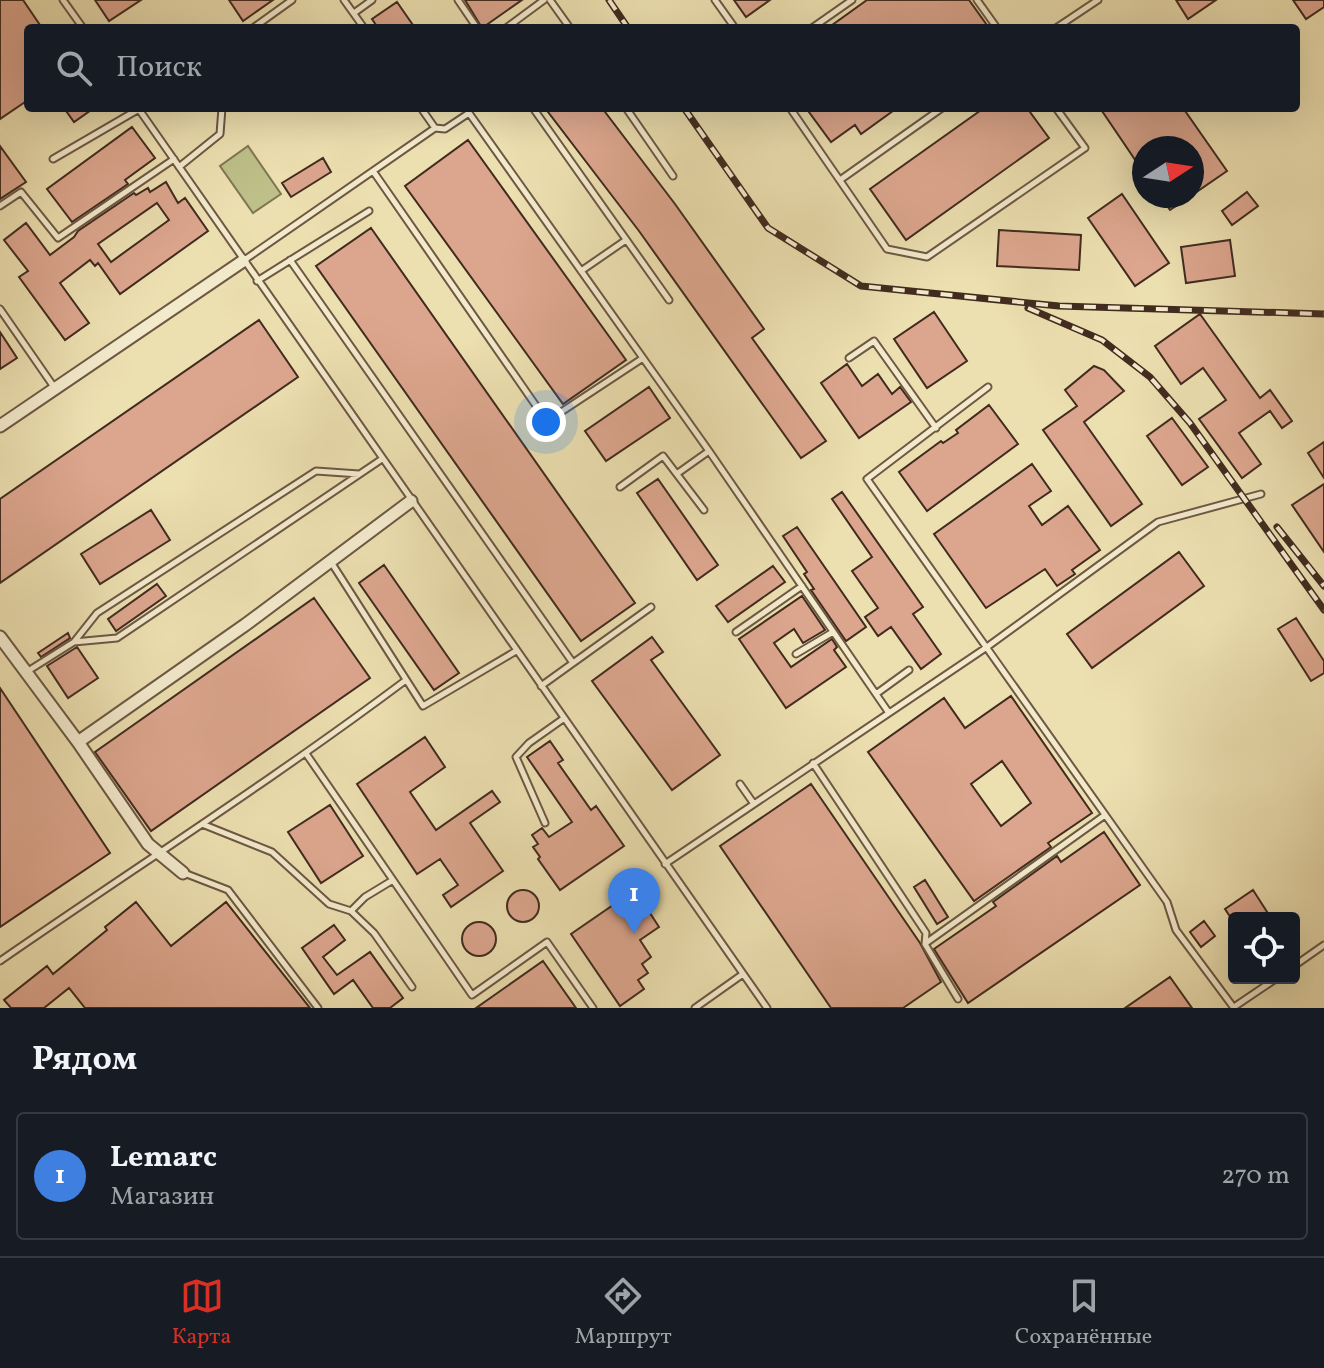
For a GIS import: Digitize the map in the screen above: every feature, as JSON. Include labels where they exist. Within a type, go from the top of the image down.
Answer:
[{"type":"street","points":[[1,424],[243,261]]},
{"type":"street","points":[[78,742],[245,625],[411,501]]},
{"type":"street","points":[[0,637],[148,844],[183,873]]},
{"type":"lane","points":[[63,0],[80,24]]},
{"type":"lane","points":[[259,24],[292,0]]},
{"type":"lane","points":[[344,0],[361,24]]},
{"type":"lane","points":[[354,13],[372,0]]},
{"type":"lane","points":[[458,0],[474,24]]},
{"type":"lane","points":[[511,24],[544,0]]},
{"type":"lane","points":[[550,0],[567,24]]},
{"type":"lane","points":[[715,0],[732,24]]},
{"type":"lane","points":[[818,24],[852,0]]},
{"type":"lane","points":[[977,0],[994,24]]},
{"type":"lane","points":[[1062,24],[1098,0]]},
{"type":"lane","points":[[53,159],[132,112]]},
{"type":"lane","points":[[142,112],[767,1008]]},
{"type":"lane","points":[[179,167],[220,134],[222,112]]},
{"type":"lane","points":[[424,112],[435,128]]},
{"type":"lane","points":[[536,112],[669,300]]},
{"type":"lane","points":[[629,112],[673,176]]},
{"type":"lane","points":[[793,112],[887,249],[927,257],[1085,148],[1059,112]]},
{"type":"lane","points":[[840,180],[936,112]]},
{"type":"lane","points":[[243,261],[435,128],[445,129],[469,113],[709,451],[889,713]]},
{"type":"lane","points":[[0,206],[21,192],[58,238],[174,159]]},
{"type":"lane","points":[[373,171],[541,413],[549,420],[643,358]]},
{"type":"lane","points":[[257,281],[369,211]]},
{"type":"lane","points":[[581,271],[626,240]]},
{"type":"lane","points":[[290,260],[573,663]]},
{"type":"lane","points":[[0,309],[55,388]]},
{"type":"lane","points":[[849,358],[874,341],[936,428]]},
{"type":"lane","points":[[988,387],[867,479],[1167,902],[1176,930],[1236,1007],[1269,984]]},
{"type":"lane","points":[[678,473],[709,451]]},
{"type":"lane","points":[[620,487],[663,456],[704,510]]},
{"type":"lane","points":[[74,642],[117,638],[382,459]]},
{"type":"lane","points":[[25,673],[74,642],[97,613],[316,471],[359,474]]},
{"type":"lane","points":[[665,864],[987,647],[1158,522],[1261,494]]},
{"type":"lane","points":[[331,561],[423,706],[516,651]]},
{"type":"lane","points":[[736,632],[802,586]]},
{"type":"lane","points":[[541,686],[651,607]]},
{"type":"lane","points":[[796,654],[833,632]]},
{"type":"lane","points":[[876,694],[909,670]]},
{"type":"lane","points":[[0,961],[158,852],[307,755],[406,680]]},
{"type":"lane","points":[[545,823],[516,757],[529,743],[563,719]]},
{"type":"lane","points":[[307,755],[472,995],[547,942],[593,1008]]},
{"type":"lane","points":[[814,764],[926,933],[925,944],[958,999]]},
{"type":"lane","points":[[740,784],[754,804]]},
{"type":"lane","points":[[925,944],[1105,815]]},
{"type":"lane","points":[[201,824],[272,852],[329,904],[351,911],[374,933],[412,987]]},
{"type":"lane","points":[[183,873],[228,890],[318,1008]]},
{"type":"lane","points":[[351,911],[365,897],[393,880]]},
{"type":"lane","points":[[1300,962],[1324,945]]},
{"type":"lane","points":[[695,1008],[743,974]]},
{"type":"green space","points":[[248,146],[281,194],[253,213],[220,166]]},
{"type":"building","points":[[0,0],[23,0],[39,24],[24,24],[24,103],[0,119]]},
{"type":"building","points":[[95,0],[141,0],[109,21]]},
{"type":"building","points":[[229,0],[273,0],[243,21]]},
{"type":"building","points":[[465,0],[522,0],[488,24],[480,24]]},
{"type":"building","points":[[734,0],[770,0],[746,17]]},
{"type":"building","points":[[867,0],[969,0],[986,24],[834,24]]},
{"type":"building","points":[[1176,0],[1216,0],[1188,19]]},
{"type":"building","points":[[1293,0],[1324,0],[1324,7],[1306,19]]},
{"type":"building","points":[[397,2],[412,24],[375,24],[372,19]]},
{"type":"building","points":[[67,112],[88,112],[74,122]]},
{"type":"building","points":[[548,112],[605,112],[764,329],[752,338],[826,441],[801,458],[639,231]]},
{"type":"building","points":[[809,112],[891,112],[861,134],[855,125],[831,142]]},
{"type":"building","points":[[978,112],[1030,112],[1049,138],[906,240],[870,189]]},
{"type":"building","points":[[1103,112],[1186,112],[1203,136],[1132,136],[1132,155]]},
{"type":"building","points":[[132,127],[155,158],[125,180],[128,184],[72,222],[47,189]]},
{"type":"building","points":[[1204,138],[1227,171],[1204,187]]},
{"type":"building","points":[[468,140],[626,360],[563,404],[405,186]]},
{"type":"building","points":[[0,146],[26,182],[0,199]]},
{"type":"building","points":[[323,158],[331,172],[291,197],[282,183]]},
{"type":"building","points":[[166,182],[178,203],[185,198],[208,231],[120,294],[98,263],[95,266],[90,260],[60,283],[89,323],[65,340],[19,277],[28,271],[4,240],[26,223],[50,255],[78,231],[134,193],[136,195],[148,188],[150,192]],"holes":[[[157,203],[169,220],[111,262],[98,244]]]},
{"type":"building","points":[[1247,192],[1258,206],[1232,225],[1222,211]]},
{"type":"building","points":[[1122,194],[1169,263],[1135,286],[1088,218]]},
{"type":"building","points":[[371,228],[635,603],[581,641],[316,266]]},
{"type":"building","points":[[999,230],[1081,235],[1079,270],[997,266]]},
{"type":"building","points":[[1230,240],[1235,276],[1186,283],[1181,247]]},
{"type":"building","points":[[934,312],[967,361],[927,388],[894,339]]},
{"type":"building","points":[[1200,314],[1260,398],[1270,390],[1292,421],[1282,428],[1270,411],[1239,433],[1261,464],[1242,478],[1199,419],[1226,400],[1203,368],[1181,384],[1155,346]]},
{"type":"building","points":[[259,320],[298,377],[0,583],[0,499]]},
{"type":"building","points":[[0,332],[17,358],[0,369]]},
{"type":"building","points":[[847,364],[862,386],[878,374],[892,394],[900,387],[911,402],[859,438],[821,383]]},
{"type":"building","points":[[1094,366],[1104,370],[1124,391],[1084,422],[1142,504],[1111,526],[1043,430],[1077,406],[1065,390]]},
{"type":"building","points":[[649,387],[670,418],[606,461],[585,431]]},
{"type":"building","points":[[989,405],[1018,444],[927,511],[899,472],[941,441],[943,443],[958,433],[956,430]]},
{"type":"building","points":[[1172,418],[1208,467],[1182,485],[1147,436]]},
{"type":"building","points":[[1324,442],[1324,478],[1308,453]]},
{"type":"building","points":[[1032,464],[1051,491],[1029,506],[1042,525],[1068,506],[1100,550],[1072,570],[1075,574],[1057,586],[1045,569],[986,608],[934,534]]},
{"type":"building","points":[[658,479],[718,565],[697,580],[637,493]]},
{"type":"building","points":[[1324,484],[1324,552],[1292,505]]},
{"type":"building","points":[[842,492],[923,607],[913,614],[941,654],[921,669],[891,627],[878,636],[865,617],[878,608],[852,571],[872,557],[832,499]]},
{"type":"building","points":[[151,510],[170,540],[100,584],[81,554]]},
{"type":"building","points":[[797,527],[866,627],[846,641],[811,590],[814,589],[804,574],[807,572],[783,536]]},
{"type":"building","points":[[1179,552],[1204,586],[1092,668],[1067,634]]},
{"type":"building","points":[[384,565],[459,673],[434,690],[359,583]]},
{"type":"building","points":[[773,566],[785,582],[728,622],[716,606]]},
{"type":"building","points":[[157,584],[166,596],[116,631],[108,619]]},
{"type":"building","points":[[802,596],[825,630],[803,643],[794,629],[774,643],[791,667],[832,639],[837,647],[834,650],[846,667],[786,708],[739,639]]},
{"type":"building","points":[[314,598],[370,678],[151,831],[95,752]]},
{"type":"building","points":[[1296,618],[1324,661],[1324,673],[1311,681],[1278,629]]},
{"type":"building","points":[[68,633],[70,638],[41,657],[38,653]]},
{"type":"building","points":[[652,637],[663,652],[651,660],[720,755],[672,790],[592,681]]},
{"type":"building","points":[[77,647],[98,678],[68,698],[47,666]]},
{"type":"building","points":[[0,688],[110,853],[0,927]]},
{"type":"building","points":[[1011,696],[1092,813],[1048,843],[1051,847],[974,901],[868,752],[944,698],[965,728]],"holes":[[[1002,761],[1031,803],[1001,826],[971,784]]]},
{"type":"building","points":[[425,737],[445,767],[410,792],[436,830],[492,791],[500,802],[470,823],[503,871],[451,907],[443,895],[458,885],[440,859],[417,874],[357,784]]},
{"type":"building","points":[[550,741],[563,760],[558,763],[591,810],[596,806],[624,846],[560,890],[538,859],[540,857],[533,847],[538,844],[532,835],[542,828],[549,837],[572,822],[527,757]]},
{"type":"building","points":[[811,784],[920,943],[941,982],[903,1008],[831,1008],[720,846]]},
{"type":"building","points":[[330,805],[363,856],[321,883],[288,832]]},
{"type":"building","points":[[1104,832],[1140,885],[968,1003],[934,949],[996,906],[993,902],[1057,856],[1061,862]]},
{"type":"building","points":[[925,880],[948,917],[937,924],[914,887]]},
{"type":"building","points":[[523,890],[535,894],[539,906],[535,918],[523,922],[511,918],[507,906],[511,894]]},
{"type":"building","points":[[635,890],[659,927],[640,940],[651,957],[642,964],[648,973],[638,980],[644,989],[620,1006],[571,934]]},
{"type":"building","points":[[1253,890],[1267,912],[1228,914],[1225,909]]},
{"type":"building","points":[[136,902],[171,946],[226,902],[310,1008],[85,1008],[69,988],[44,1008],[11,1008],[4,1000],[47,966],[53,974]]},
{"type":"building","points":[[1204,921],[1215,936],[1201,947],[1190,932]]},
{"type":"building","points":[[479,922],[491,927],[496,939],[491,951],[479,956],[467,951],[462,939],[467,927]]},
{"type":"building","points":[[334,925],[345,940],[323,957],[337,975],[370,952],[403,998],[390,1008],[373,1008],[353,980],[334,994],[302,948]]},
{"type":"building","points":[[543,961],[576,1008],[476,1008]]},
{"type":"building","points":[[1170,977],[1192,1008],[1125,1008]]},
{"type":"railway","points":[[609,0],[625,24]]},
{"type":"railway","points":[[687,112],[768,228],[861,286],[1059,306],[1324,314]]},
{"type":"railway","points":[[1028,308],[1102,340],[1150,377],[1190,423],[1324,610]]},
{"type":"railway","points":[[1277,527],[1324,586]]},
{"type":"place","name":"Lemarc","points":[[634,934]]}]
